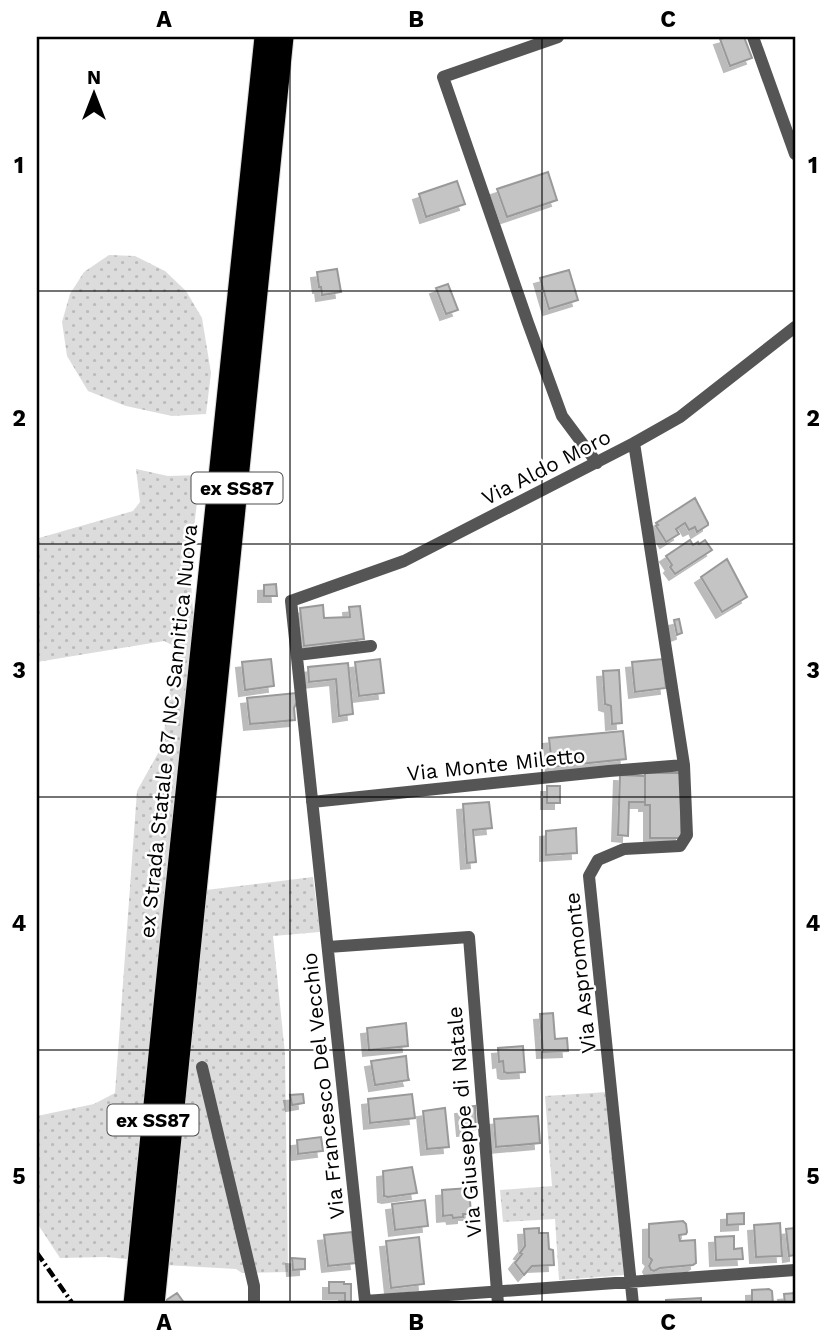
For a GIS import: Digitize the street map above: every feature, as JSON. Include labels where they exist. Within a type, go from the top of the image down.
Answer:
[{"type":"highway","name":"ex Strada Statale 87 NC Sannitica Nuova","points":[[154,1304],[180,938],[265,37]]},
{"type":"highway","name":"ex Strada Statale 87 NC Sannitica Nuova","points":[[134,1304],[228,582],[283,37]]},
{"type":"street","points":[[558,37],[443,77],[562,416],[597,463]]},
{"type":"street","points":[[753,37],[795,154]]},
{"type":"street","name":"Via Aldo Moro","points":[[291,601],[404,561],[634,443],[680,416],[795,327]]},
{"type":"street","name":"Via Aspromonte","points":[[631,1282],[589,876],[598,860],[624,849],[680,846],[687,835],[684,765],[634,443]]},
{"type":"street","name":"Via Francesco Del Vecchio","points":[[291,601],[365,1301],[498,1298],[631,1282],[795,1270]]},
{"type":"street","points":[[297,655],[372,646]]},
{"type":"street","name":"Via Monte Miletto","points":[[312,802],[684,765]]},
{"type":"street","name":"Via Giuseppe di Natale","points":[[328,947],[469,937],[498,1298]]},
{"type":"street","points":[[202,1068],[254,1286],[254,1304]]},
{"type":"street","points":[[631,1282],[634,1304]]},
{"type":"shaded area","points":[[109,255],[135,256],[165,271],[186,291],[202,318],[211,373],[206,414],[172,416],[126,406],[88,391],[67,356],[62,322],[70,294],[84,272]]},
{"type":"shaded area","points":[[136,469],[168,476],[200,475],[192,564],[194,617],[165,891],[206,890],[313,877],[320,932],[273,936],[285,1054],[288,1272],[242,1273],[236,1269],[165,1265],[106,1257],[60,1258],[37,1223],[37,1116],[94,1104],[115,1093],[137,791],[162,746],[176,647],[164,641],[37,662],[37,536],[39,538],[133,511],[140,502]]},
{"type":"shaded area","points":[[608,1092],[624,1275],[559,1280],[555,1219],[503,1222],[500,1190],[552,1186],[545,1096]]},
{"type":"building","points":[[744,37],[752,58],[730,66],[720,39]]},
{"type":"building","points":[[548,172],[557,200],[507,217],[497,189]]},
{"type":"building","points":[[457,181],[465,204],[426,217],[419,194]]},
{"type":"building","points":[[337,269],[341,292],[322,295],[317,272]]},
{"type":"building","points":[[569,270],[578,300],[549,309],[540,278]]},
{"type":"building","points":[[448,284],[458,310],[446,314],[436,288]]},
{"type":"building","points":[[695,498],[708,525],[697,532],[695,527],[689,530],[685,523],[676,529],[679,534],[666,542],[656,523]]},
{"type":"building","points":[[690,540],[693,545],[705,540],[712,550],[675,574],[666,556]]},
{"type":"building","points":[[727,559],[747,597],[722,612],[701,577]]},
{"type":"building","points":[[276,584],[277,596],[264,596],[264,585]]},
{"type":"building","points":[[323,605],[324,618],[350,617],[349,607],[360,606],[364,639],[304,646],[300,608]]},
{"type":"building","points":[[679,619],[682,633],[677,635],[674,620]]},
{"type":"building","points":[[271,659],[274,686],[245,690],[242,662]]},
{"type":"building","points":[[380,659],[384,693],[359,696],[355,662]]},
{"type":"building","points":[[663,659],[666,688],[635,692],[632,662]]},
{"type":"building","points":[[348,663],[353,714],[339,716],[336,679],[309,682],[308,667]]},
{"type":"building","points":[[619,670],[622,723],[612,724],[611,706],[605,704],[603,671]]},
{"type":"building","points":[[296,693],[295,720],[250,724],[247,698]]},
{"type":"building","points":[[623,731],[626,759],[552,767],[549,738]]},
{"type":"building","points":[[645,773],[681,773],[681,838],[650,838],[650,805],[645,805]]},
{"type":"building","points":[[620,775],[645,776],[645,802],[629,802],[628,836],[618,835]]},
{"type":"building","points":[[547,786],[560,786],[560,803],[547,803]]},
{"type":"building","points":[[489,802],[492,828],[473,830],[476,862],[467,863],[463,804]]},
{"type":"building","points":[[576,828],[577,853],[546,855],[546,831]]},
{"type":"building","points":[[553,1013],[555,1039],[567,1038],[568,1051],[543,1052],[540,1014]]},
{"type":"building","points":[[406,1023],[408,1046],[369,1050],[367,1028]]},
{"type":"building","points":[[523,1046],[525,1072],[504,1072],[503,1061],[499,1062],[498,1048]]},
{"type":"building","points":[[406,1056],[409,1080],[375,1085],[371,1061]]},
{"type":"building","points":[[303,1094],[304,1103],[292,1105],[290,1095]]},
{"type":"building","points":[[412,1094],[415,1118],[370,1123],[368,1099]]},
{"type":"building","points":[[475,1106],[476,1129],[463,1130],[461,1108]]},
{"type":"building","points":[[445,1108],[449,1147],[427,1149],[423,1111]]},
{"type":"building","points":[[538,1116],[540,1143],[496,1147],[494,1119]]},
{"type":"building","points":[[321,1137],[323,1151],[298,1154],[297,1140]]},
{"type":"building","points":[[412,1167],[417,1193],[384,1196],[383,1171]]},
{"type":"building","points":[[469,1188],[471,1214],[453,1218],[452,1215],[443,1216],[442,1190]]},
{"type":"building","points":[[425,1200],[428,1226],[395,1230],[392,1204]]},
{"type":"building","points":[[744,1213],[744,1224],[727,1225],[727,1214]]},
{"type":"building","points":[[683,1221],[687,1232],[679,1235],[680,1241],[695,1240],[696,1263],[651,1270],[649,1224]]},
{"type":"building","points":[[780,1223],[782,1256],[756,1257],[754,1225]]},
{"type":"building","points":[[539,1228],[539,1233],[548,1233],[554,1265],[532,1266],[524,1275],[515,1263],[525,1246],[524,1229]]},
{"type":"building","points":[[795,1228],[795,1255],[789,1256],[786,1229]]},
{"type":"building","points":[[352,1232],[356,1263],[328,1266],[324,1235]]},
{"type":"building","points":[[734,1236],[734,1249],[742,1248],[743,1259],[716,1260],[715,1237]]},
{"type":"building","points":[[419,1237],[424,1284],[391,1288],[386,1241]]},
{"type":"building","points":[[292,1258],[305,1259],[305,1269],[293,1270]]},
{"type":"building","points":[[329,1282],[351,1284],[351,1303],[345,1303],[345,1293],[329,1293]]},
{"type":"building","points":[[752,1290],[772,1291],[773,1304],[752,1304]]},
{"type":"building","points":[[177,1293],[185,1304],[162,1303]]},
{"type":"building","points":[[795,1293],[795,1304],[785,1304],[784,1294]]},
{"type":"building","points":[[701,1298],[701,1304],[666,1304],[666,1300]]},
{"type":"railway","points":[[37,1253],[73,1304]]}]
